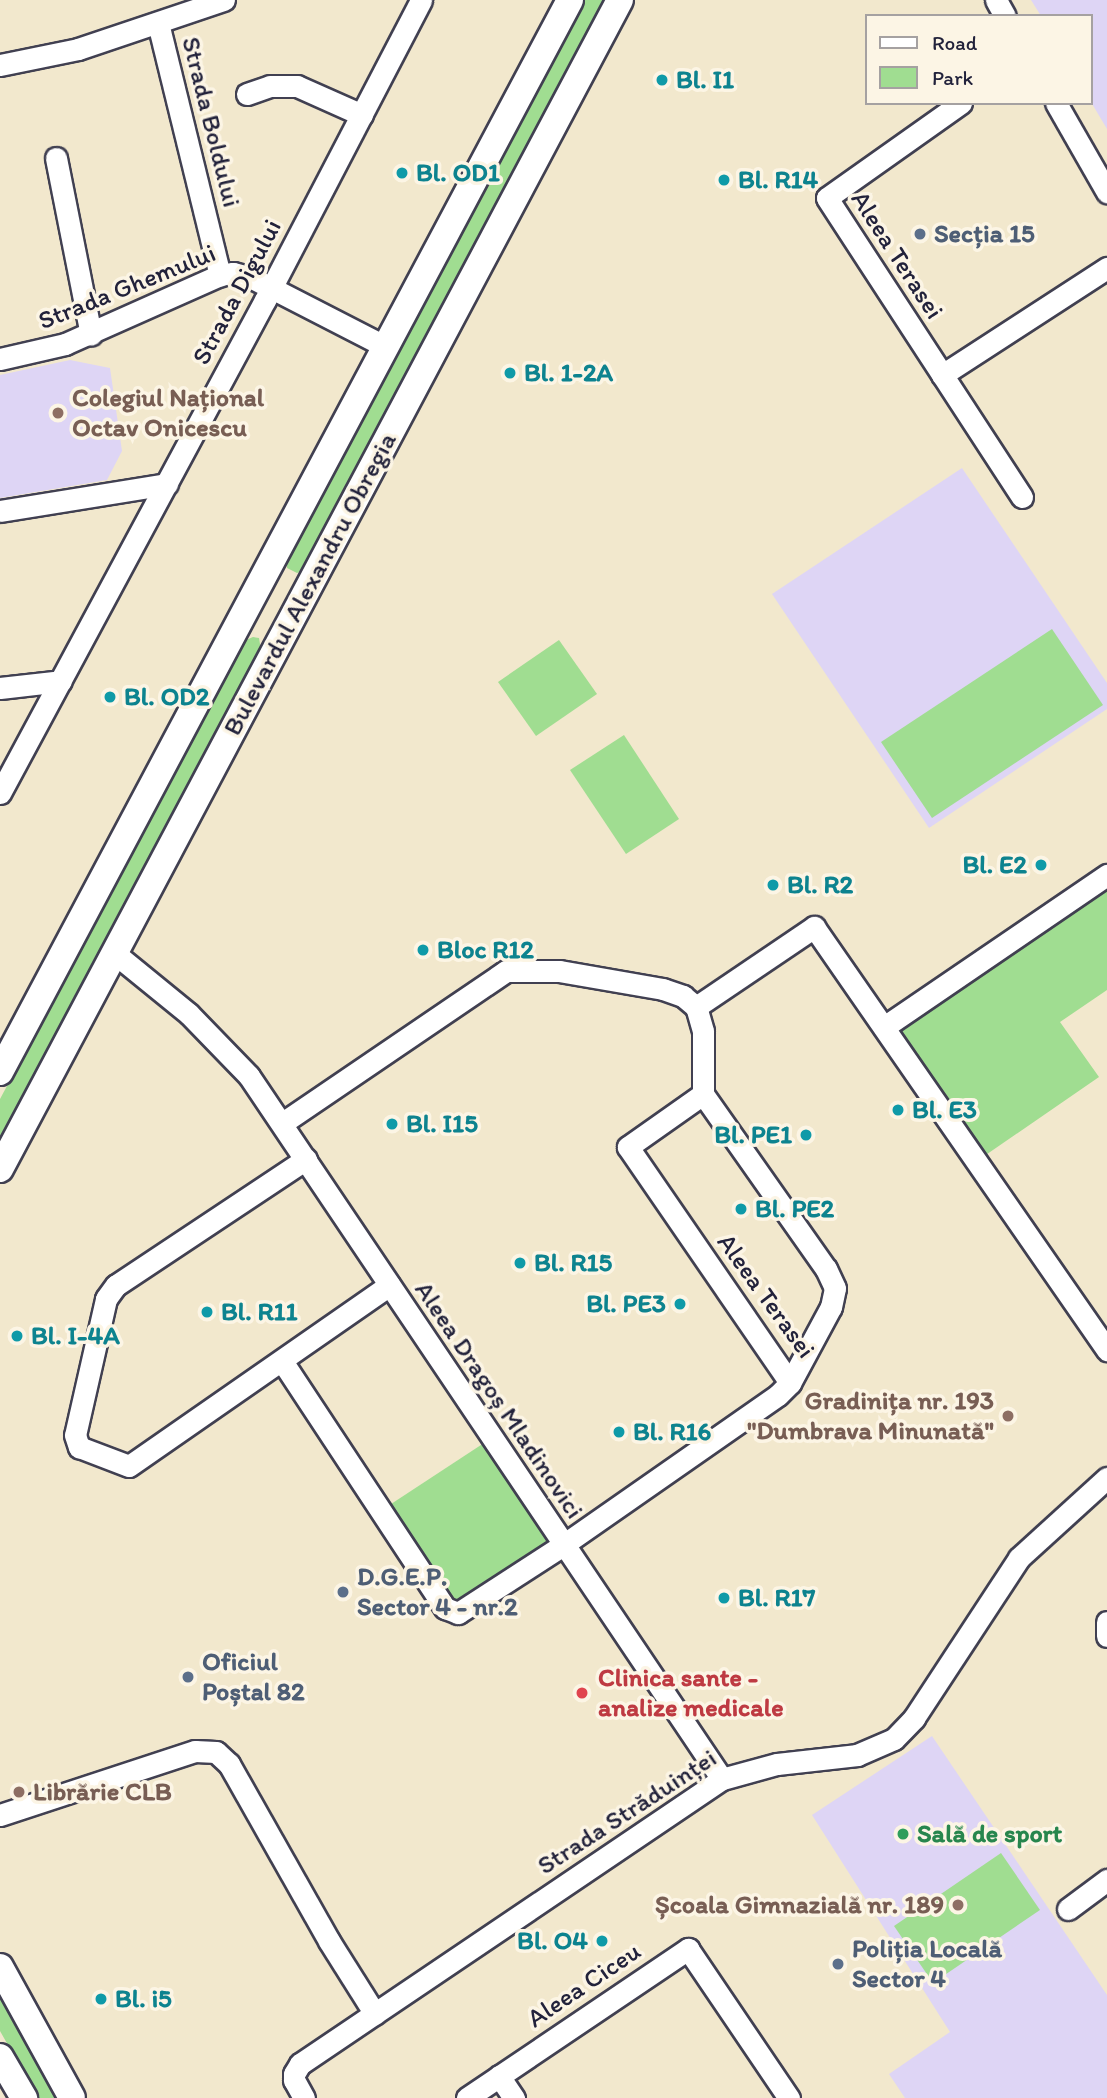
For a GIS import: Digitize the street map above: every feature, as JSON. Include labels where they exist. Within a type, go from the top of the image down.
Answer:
[{"type":"main road","name":"Bulevardul Alexandru Obregia","points":[[0,1072],[570,0]]},
{"type":"main road","name":"Bulevardul Alexandru Obregia","points":[[0,1169],[620,0]]},
{"type":"main road","points":[[259,588],[298,609]]},
{"type":"main road","points":[[0,1967],[72,2098]]},
{"type":"main road","points":[[0,2057],[23,2098]]},
{"type":"street","points":[[0,65],[78,49],[224,0]]},
{"type":"street","name":"Strada Digului","points":[[0,793],[272,288],[421,0]]},
{"type":"street","name":"Strada Boldului","points":[[158,23],[220,275]]},
{"type":"street","points":[[247,94],[270,86],[296,86],[362,114]]},
{"type":"street","name":"Aleea Terasei","points":[[958,105],[827,198],[1021,497]]},
{"type":"street","points":[[1057,105],[1107,192]]},
{"type":"street","points":[[56,158],[91,335]]},
{"type":"street","points":[[942,375],[1107,268]]},
{"type":"street","name":"Strada Ghemului","points":[[0,359],[45,350],[91,335],[220,275],[240,274],[386,347]]},
{"type":"street","points":[[0,511],[167,484]]},
{"type":"street","points":[[0,688],[61,681]]},
{"type":"street","points":[[884,1027],[1107,875]]},
{"type":"street","points":[[696,1007],[814,927],[1107,1350]]},
{"type":"street","name":"Aleea Dragoș Mladinovici","points":[[113,952],[223,1046],[249,1076],[723,1779]]},
{"type":"street","points":[[282,1122],[506,971],[559,971],[663,989],[683,996],[696,1007],[703,1031],[703,1094]]},
{"type":"street","name":"Aleea Terasei","points":[[703,1094],[826,1269],[835,1288],[831,1307],[790,1383],[628,1147],[703,1094]]},
{"type":"street","name":"Aleea Dragoș Mladinovici","points":[[306,1159],[116,1285],[106,1299],[75,1435],[76,1442],[87,1452],[129,1466],[390,1285]]},
{"type":"street","name":"Aleea Dragoș Mladinovici","points":[[282,1361],[448,1611],[463,1611],[563,1545],[764,1407],[790,1383]]},
{"type":"street","name":"Strada Străduinței","points":[[304,2098],[294,2074],[300,2064],[723,1779],[764,1766],[856,1755],[894,1739],[914,1718],[1019,1558],[1107,1478]]},
{"type":"street","points":[[1107,1622],[1107,1636]]},
{"type":"street","points":[[0,1815],[195,1751],[216,1752],[229,1764],[329,1941],[376,2014]]},
{"type":"street","points":[[1068,1909],[1107,1880]]},
{"type":"street","name":"Aleea Ciceu","points":[[467,2098],[688,1949],[789,2098]]},
{"type":"street","points":[[499,2076],[514,2098]]},
{"type":"shaded area","points":[[1031,0],[1107,0],[1107,129],[1093,105],[1093,14],[1040,14]]},
{"type":"shaded area","name":"Colegiul Național Octav Onicescu","points":[[70,360],[110,368],[122,451],[107,480],[0,498],[0,375]]},
{"type":"shaded area","points":[[962,468],[1107,683],[1107,709],[929,828],[772,594]]},
{"type":"shaded area","name":"Școala Gimnazială nr. 189","points":[[932,1736],[1107,1995],[1107,2098],[905,2098],[889,2074],[950,2032],[812,1815]]},
{"type":"green space","points":[[584,0],[606,0],[304,570],[297,573],[287,568],[287,559]]},
{"type":"green space","points":[[1052,629],[1103,705],[932,818],[881,742]]},
{"type":"green space","points":[[259,638],[261,650],[0,1137],[0,1099],[246,640]]},
{"type":"green space","points":[[559,640],[597,694],[536,736],[498,682]]},
{"type":"green space","points":[[624,735],[679,819],[626,854],[570,770]]},
{"type":"green space","points":[[1107,875],[1107,990],[1060,1022],[1099,1077],[977,1161],[884,1027]]},
{"type":"green space","points":[[484,1443],[550,1542],[454,1605],[388,1506]]},
{"type":"green space","points":[[1001,1853],[1040,1910],[933,1983],[894,1926]]},
{"type":"green space","points":[[0,1995],[56,2098],[38,2098],[0,2031]]},
{"type":"place","name":"Bl. I1","points":[[662,80]]},
{"type":"place","name":"Bl. OD1","points":[[402,173]]},
{"type":"place","name":"Bl. R14","points":[[724,180]]},
{"type":"place","name":"Secția 15","points":[[920,234]]},
{"type":"place","name":"Bl. 1-2A","points":[[510,373]]},
{"type":"place","name":"Colegiul Național Octav Onicescu","points":[[58,413]]},
{"type":"place","name":"Bl. OD2","points":[[110,697]]},
{"type":"place","name":"Bl. E2","points":[[1041,865]]},
{"type":"place","name":"Bl. R2","points":[[773,885]]},
{"type":"place","name":"Bloc R12","points":[[423,950]]},
{"type":"place","name":"Bl. E3","points":[[898,1110]]},
{"type":"place","name":"Bl. I15","points":[[392,1124]]},
{"type":"place","name":"Bl. PE1","points":[[806,1135]]},
{"type":"place","name":"Bl. PE2","points":[[741,1209]]},
{"type":"place","name":"Bl. R15","points":[[520,1263]]},
{"type":"place","name":"Bl. PE3","points":[[680,1304]]},
{"type":"place","name":"Bl. R11","points":[[207,1312]]},
{"type":"place","name":"Bl. I-4A","points":[[17,1336]]},
{"type":"place","name":"Gradinița nr. 193 \"Dumbrava Minunată\"","points":[[1008,1416]]},
{"type":"place","name":"Bl. R16","points":[[619,1432]]},
{"type":"place","name":"D.G.E.P. Sector 4 - nr.2","points":[[343,1592]]},
{"type":"place","name":"Bl. R17","points":[[724,1598]]},
{"type":"place","name":"Oficiul Poștal 82","points":[[188,1677]]},
{"type":"place","name":"Clinica sante - analize medicale","points":[[582,1693]]},
{"type":"place","name":"Librărie CLB","points":[[19,1792]]},
{"type":"place","name":"Sală de sport","points":[[903,1834]]},
{"type":"place","name":"Școala Gimnazială nr. 189","points":[[958,1905]]},
{"type":"place","name":"Bl. O4","points":[[602,1941]]},
{"type":"place","name":"Poliția Locală Sector 4","points":[[838,1964]]},
{"type":"place","name":"Bl. i5","points":[[101,1999]]}]
